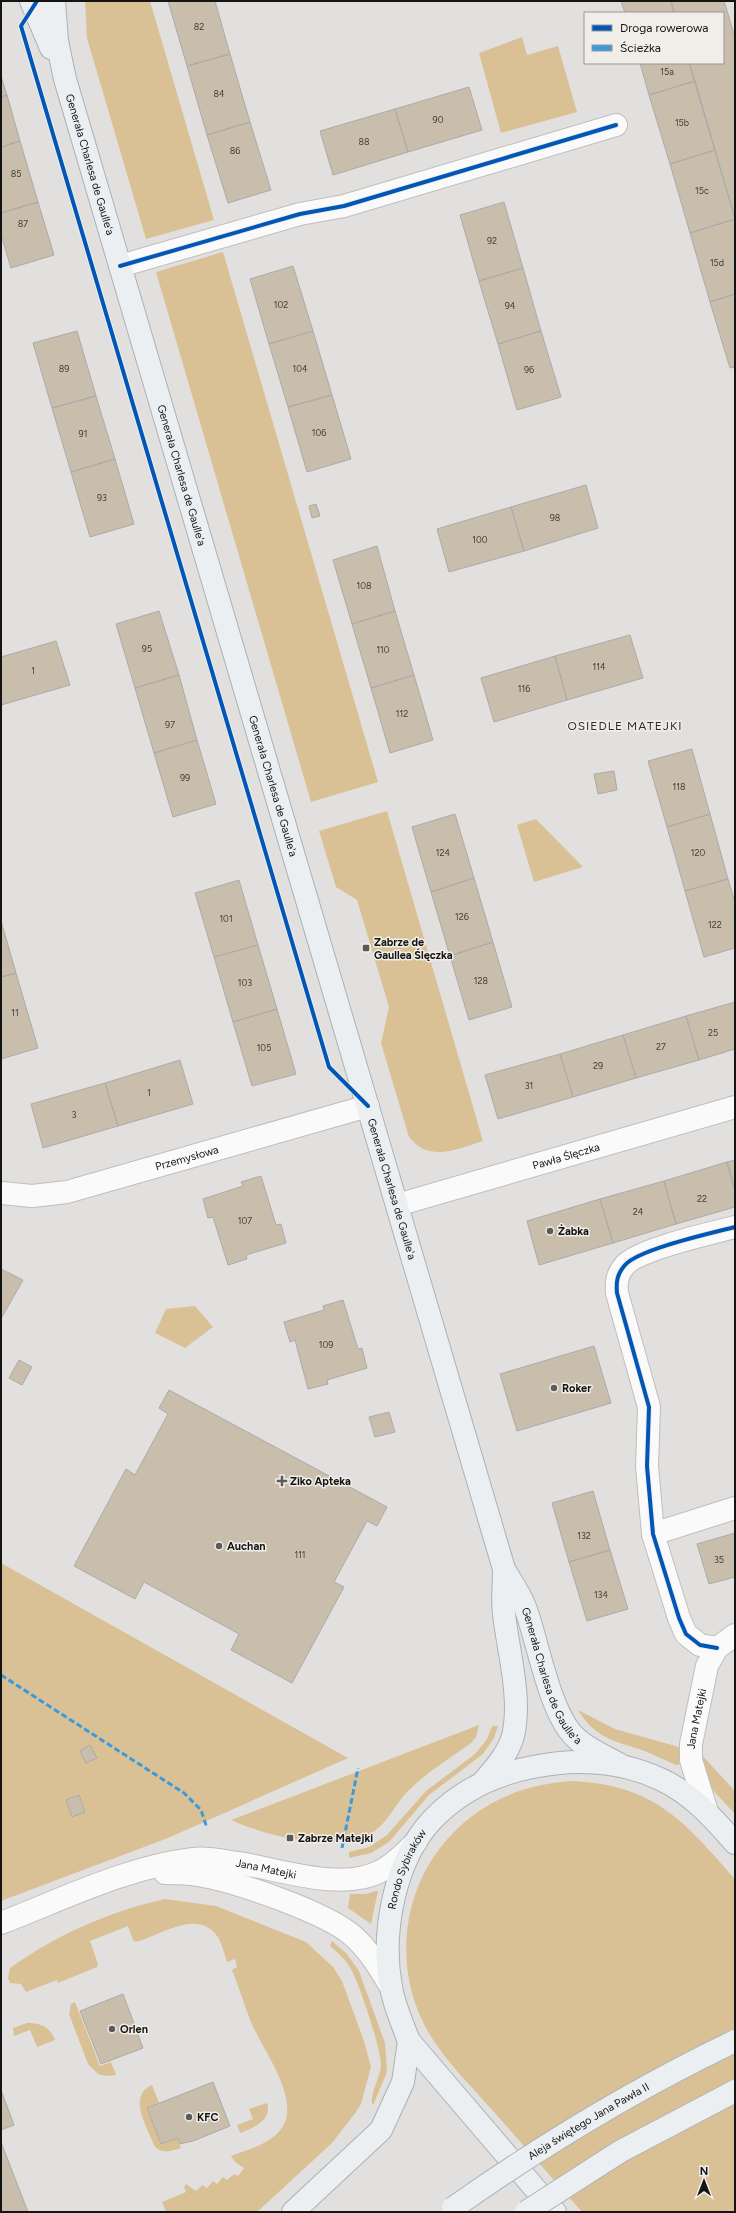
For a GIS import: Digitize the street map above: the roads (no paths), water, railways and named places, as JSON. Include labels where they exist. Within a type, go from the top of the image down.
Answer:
[{"type":"main road","points":[[31,1],[65,79]]},
{"type":"main road","name":"Generała Charlesa de Gaulle'a","points":[[54,1],[57,41],[65,79],[504,1569],[525,1605],[557,1708],[566,1726],[575,1737],[590,1748],[619,1764]]},
{"type":"main road","name":"Generała Charlesa de Gaulle'a","points":[[483,1782],[498,1765],[506,1752],[512,1736],[515,1717],[510,1648],[504,1612],[504,1569]]},
{"type":"main road","name":"Rondo Sybiraków","points":[[555,2212],[409,2041],[391,1987],[387,1946],[390,1921],[402,1874],[416,1841],[433,1819],[460,1796],[483,1782],[519,1770],[552,1763],[585,1761],[619,1764],[661,1779],[682,1792],[707,1812],[735,1843]]},
{"type":"main road","points":[[293,2212],[381,2130],[404,2082],[409,2041]]},
{"type":"main road","name":"Aleja świętego Jana Pawła II","points":[[451,2210],[513,2166],[603,2109],[678,2069],[735,2041]]},
{"type":"main road","points":[[526,2212],[628,2148],[735,2091]]},
{"type":"street","points":[[120,266],[300,214],[344,206],[616,125]]},
{"type":"street","name":"Przemysłowa","points":[[2,1194],[32,1196],[67,1192],[368,1106]]},
{"type":"street","name":"Pawła Ślęczka","points":[[397,1205],[735,1107]]},
{"type":"street","points":[[717,1648],[700,1645],[686,1634],[679,1618],[653,1534],[647,1466],[649,1407],[617,1293],[616,1278],[625,1264],[644,1254],[735,1226]]},
{"type":"street","points":[[653,1534],[735,1508]]},
{"type":"street","name":"Jana Matejki","points":[[707,1812],[691,1760],[690,1744],[708,1666],[717,1648],[735,1635]]},
{"type":"street","name":"Jana Matejki","points":[[1,1923],[155,1864],[195,1858],[228,1861],[317,1878],[341,1880],[362,1878],[380,1872],[398,1860],[416,1841]]},
{"type":"street","name":"Jana Matejki","points":[[106,1882],[133,1876],[156,1874],[196,1874],[225,1881],[296,1906],[330,1921],[352,1935],[368,1952],[391,1987]]},
{"type":"place","name":"Zabrze de Gaullea Ślęczka","points":[[366,948]]},
{"type":"place","name":"Żabka","points":[[550,1231]]},
{"type":"place","name":"Roker","points":[[554,1388]]},
{"type":"place","name":"Ziko Apteka","points":[[282,1481]]},
{"type":"place","name":"Auchan","points":[[219,1546]]},
{"type":"place","name":"Zabrze Matejki","points":[[290,1838]]},
{"type":"place","name":"Orlen","points":[[112,2029]]},
{"type":"place","name":"KFC","points":[[189,2117]]},
{"type":"district","name":"OSIEDLE MATEJKI","points":[[625,726]]}]
